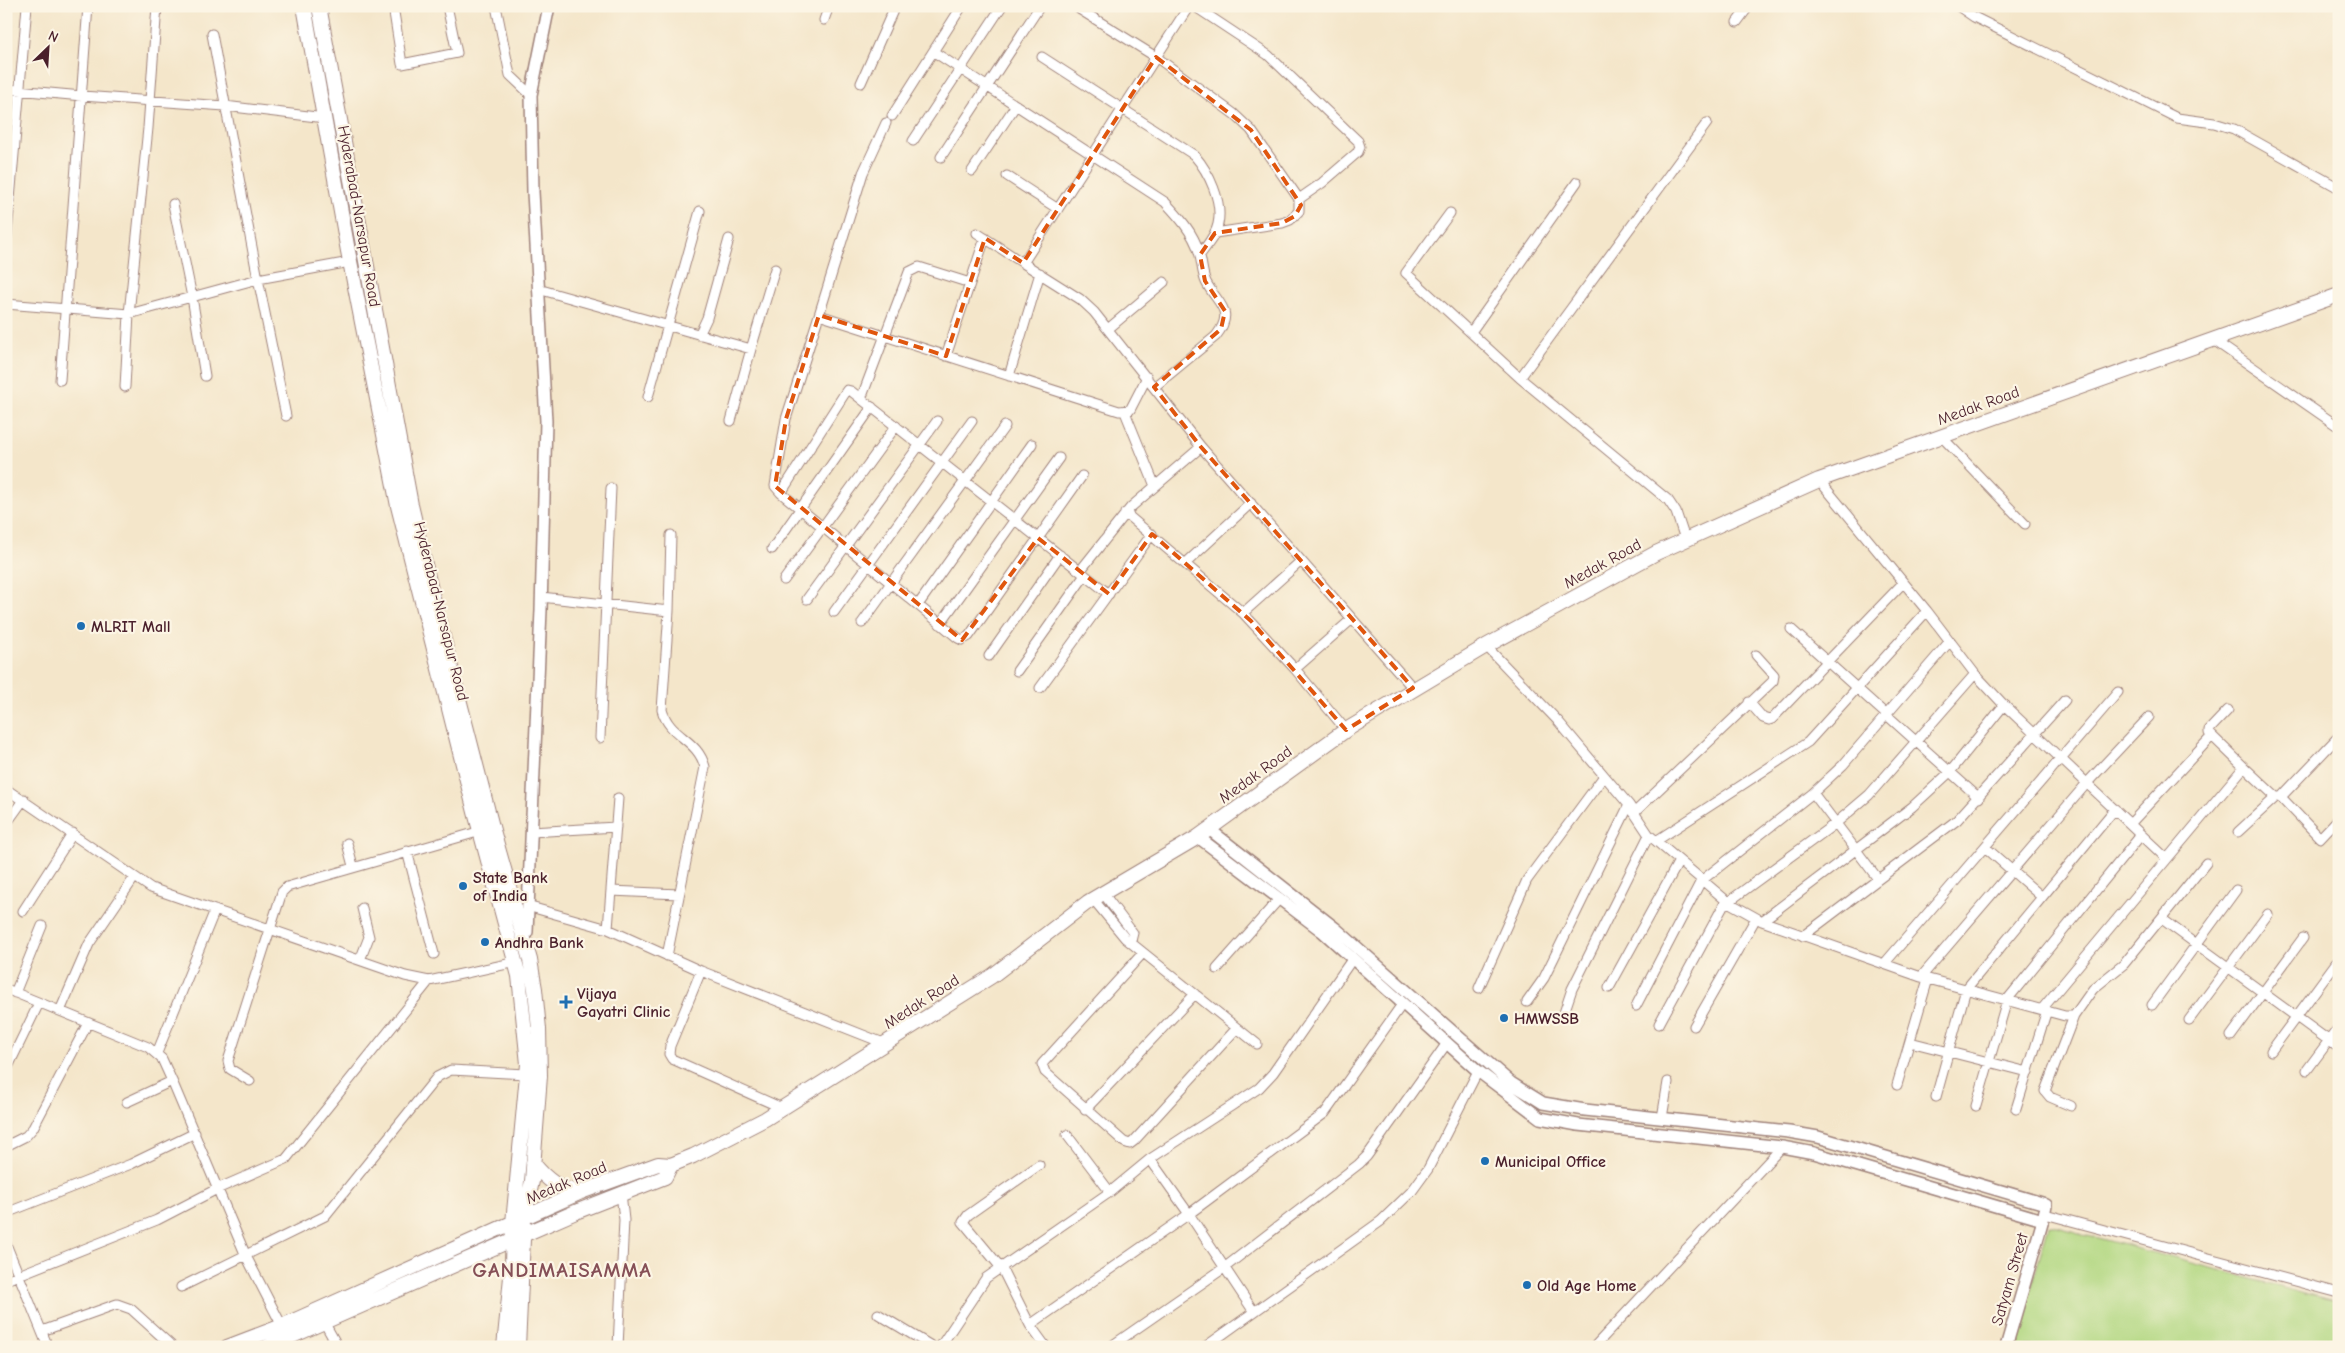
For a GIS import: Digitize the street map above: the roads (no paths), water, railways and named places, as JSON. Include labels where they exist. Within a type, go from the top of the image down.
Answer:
[{"type":"main road","name":"Hyderabad-Narsapur Road","points":[[304,6],[350,262],[408,551],[480,831],[516,962],[527,1048],[519,1220]]},
{"type":"main road","name":"Hyderabad-Narsapur Road","points":[[319,6],[414,514],[445,645],[530,960],[539,1028],[540,1076],[534,1163],[519,1220]]},
{"type":"main road","name":"Medak Road","points":[[227,1347],[282,1326],[581,1192],[658,1164],[671,1165],[693,1156],[782,1108],[992,976],[1098,896],[1204,833],[1346,730],[1413,688],[1486,646],[1685,539],[1819,480],[2339,295]]},
{"type":"main road","points":[[534,1163],[552,1183],[564,1189],[581,1192]]},
{"type":"main road","points":[[267,1347],[621,1193],[665,1176],[671,1165]]},
{"type":"main road","points":[[518,1347],[519,1220]]},
{"type":"main road","points":[[504,1347],[512,1266],[518,1238]]},
{"type":"street","points":[[6,245],[18,90],[27,6]]},
{"type":"street","points":[[60,380],[88,6]]},
{"type":"street","points":[[125,387],[129,314],[148,128],[157,6]]},
{"type":"street","points":[[392,6],[402,64],[457,53],[448,6]]},
{"type":"street","points":[[496,6],[510,74],[531,95]]},
{"type":"street","points":[[524,938],[527,932],[541,597],[546,421],[538,289],[531,95],[548,6]]},
{"type":"street","points":[[824,20],[829,6]]},
{"type":"street","points":[[860,83],[895,6]]},
{"type":"street","points":[[962,6],[889,120],[863,173],[786,419],[775,486],[800,509],[940,624],[958,638],[966,639],[1082,476]]},
{"type":"street","points":[[913,141],[1002,6]]},
{"type":"street","points":[[941,157],[1040,6]]},
{"type":"street","points":[[1023,262],[1189,6]]},
{"type":"street","points":[[1194,6],[1268,55],[1358,141],[1358,152],[1322,184],[1300,199]]},
{"type":"street","points":[[1737,22],[1750,6]]},
{"type":"street","points":[[1958,6],[1974,17],[2177,118],[2214,123],[2234,129],[2339,188]]},
{"type":"street","points":[[1078,7],[1156,57],[1234,114],[1251,130],[1300,199],[1299,211],[1290,220],[1215,233]]},
{"type":"street","points":[[212,34],[224,106],[286,416]]},
{"type":"street","points":[[934,52],[1165,202],[1194,236],[1205,281],[1225,311],[1221,329],[1216,336],[1154,387]]},
{"type":"street","points":[[1042,56],[1194,155],[1200,161],[1218,202],[1218,224],[1215,233],[1200,255]]},
{"type":"street","points":[[6,89],[224,106],[325,118]]},
{"type":"street","points":[[972,171],[1016,105]]},
{"type":"street","points":[[1520,378],[1707,123]]},
{"type":"street","points":[[1007,176],[1058,209]]},
{"type":"street","points":[[1471,332],[1577,182]]},
{"type":"street","points":[[173,204],[192,297],[204,376]]},
{"type":"street","points":[[648,397],[700,211]]},
{"type":"street","points":[[1450,213],[1406,273],[1520,378],[1668,500],[1676,512],[1685,539]]},
{"type":"street","points":[[946,356],[970,283],[981,235],[1088,305],[1201,447],[1413,688]]},
{"type":"street","points":[[699,335],[707,318],[729,239]]},
{"type":"street","points":[[6,304],[129,314],[258,280],[350,262]]},
{"type":"street","points":[[861,399],[908,272],[919,267],[970,283]]},
{"type":"street","points":[[731,420],[775,268]]},
{"type":"street","points":[[1009,376],[1040,273]]},
{"type":"street","points":[[1108,329],[1164,282]]},
{"type":"street","points":[[538,289],[750,349]]},
{"type":"street","points":[[819,315],[1125,412],[1133,406],[1147,377]]},
{"type":"street","points":[[2212,339],[2339,427]]},
{"type":"street","points":[[781,493],[847,390],[872,407],[1109,594]]},
{"type":"street","points":[[772,549],[872,407]]},
{"type":"street","points":[[1125,412],[1155,486]]},
{"type":"street","points":[[834,612],[972,421]]},
{"type":"street","points":[[807,599],[937,422]]},
{"type":"street","points":[[784,580],[896,426]]},
{"type":"street","points":[[862,623],[1005,426]]},
{"type":"street","points":[[1941,436],[2026,524]]},
{"type":"street","points":[[918,605],[1032,444]]},
{"type":"street","points":[[1017,670],[1125,513],[1201,447]]},
{"type":"street","points":[[940,624],[1059,458]]},
{"type":"street","points":[[1819,480],[1975,674],[2004,705],[2167,859]]},
{"type":"street","points":[[600,738],[611,488]]},
{"type":"street","points":[[1186,563],[1251,503]]},
{"type":"street","points":[[1125,513],[1243,613],[1295,669],[1346,730]]},
{"type":"street","points":[[1040,688],[1152,534]]},
{"type":"street","points":[[667,956],[705,767],[697,749],[670,727],[665,721],[662,710],[669,611],[671,535]]},
{"type":"street","points":[[990,656],[1060,556]]},
{"type":"street","points":[[1243,613],[1301,561]]},
{"type":"street","points":[[1749,702],[1763,718],[1769,720],[1903,583]]},
{"type":"street","points":[[541,597],[669,611]]},
{"type":"street","points":[[1564,1013],[1572,989],[1653,838],[1808,742],[1926,611]]},
{"type":"street","points":[[1295,669],[1352,619]]},
{"type":"street","points":[[1791,629],[1979,798]]},
{"type":"street","points":[[1636,1006],[1701,881],[1813,793],[1851,758],[1950,641]]},
{"type":"street","points":[[1486,646],[1543,704],[1653,838],[1727,902],[1759,920],[1925,978],[2065,1016],[2074,1016]]},
{"type":"street","points":[[1527,1002],[1544,978],[1631,809],[1774,678],[1756,655]]},
{"type":"street","points":[[1659,1024],[1727,902],[1836,823],[1879,785],[1975,674]]},
{"type":"street","points":[[1884,964],[2118,692]]},
{"type":"street","points":[[1803,936],[1957,820],[1979,798],[2065,700]]},
{"type":"street","points":[[1694,1026],[1759,920],[1902,816],[1950,772],[2004,705]]},
{"type":"street","points":[[2228,710],[2209,730],[2212,736],[2279,797],[2320,838],[2339,818]]},
{"type":"street","points":[[1897,1084],[1910,1042],[1925,978],[2087,783],[2149,717]]},
{"type":"street","points":[[2130,824],[2212,736]]},
{"type":"street","points":[[2238,832],[2279,797],[2339,736]]},
{"type":"street","points":[[2016,1109],[2044,1010],[2244,767]]},
{"type":"street","points":[[1479,988],[1527,880],[1604,776]]},
{"type":"street","points":[[6,789],[73,833],[134,878],[152,888],[405,976],[429,981],[516,962]]},
{"type":"street","points":[[1813,793],[1878,880]]},
{"type":"street","points":[[608,929],[618,798]]},
{"type":"street","points":[[6,824],[24,800]]},
{"type":"street","points":[[1936,1097],[1966,989],[2115,809]]},
{"type":"street","points":[[531,832],[616,827]]},
{"type":"street","points":[[250,1080],[230,1069],[228,1061],[282,892],[287,887],[353,866],[480,831]]},
{"type":"street","points":[[23,911],[73,833]]},
{"type":"street","points":[[1204,833],[1353,958],[1478,1071],[1540,1118],[1549,1118],[1578,1125],[1782,1147],[1832,1158],[2044,1217],[2339,1293]]},
{"type":"street","points":[[1204,833],[1329,923],[1511,1083],[1534,1098],[1584,1110],[1789,1132],[1836,1141],[2042,1203],[2046,1205],[2044,1217]]},
{"type":"street","points":[[1976,1106],[2008,1000],[2141,835]]},
{"type":"street","points":[[347,843],[353,866]]},
{"type":"street","points":[[1985,847],[2042,897]]},
{"type":"street","points":[[406,851],[434,954]]},
{"type":"street","points":[[1609,988],[1679,861]]},
{"type":"street","points":[[2071,1106],[2050,1097],[2045,1091],[2074,1016],[2094,989],[2120,968],[2206,863]]},
{"type":"street","points":[[60,1011],[89,944],[134,878]]},
{"type":"street","points":[[2152,1005],[2236,890]]},
{"type":"street","points":[[611,892],[679,894]]},
{"type":"street","points":[[1098,896],[1125,938],[1257,1044]]},
{"type":"street","points":[[1217,969],[1280,898]]},
{"type":"street","points":[[527,906],[608,929],[701,971],[886,1044]]},
{"type":"street","points":[[360,960],[369,937],[362,908]]},
{"type":"street","points":[[157,1053],[215,910]]},
{"type":"street","points":[[2189,1020],[2268,914]]},
{"type":"street","points":[[2162,919],[2339,1048]]},
{"type":"street","points":[[42,926],[11,991],[148,1047],[157,1053],[172,1081],[195,1133],[246,1256],[282,1326]]},
{"type":"street","points":[[2231,1036],[2303,938]]},
{"type":"street","points":[[1143,953],[1042,1064],[1045,1072],[1085,1110],[1124,1142],[1130,1144],[1237,1028]]},
{"type":"street","points":[[940,1347],[986,1278],[1002,1269],[1110,1192],[1150,1159],[1259,1088],[1272,1074],[1353,958]]},
{"type":"street","points":[[2271,1051],[2336,962]]},
{"type":"street","points":[[701,971],[670,1046],[669,1054],[672,1059],[782,1108]]},
{"type":"street","points":[[6,1280],[157,1220],[217,1189],[286,1159],[429,981]]},
{"type":"street","points":[[1085,1110],[1195,994]]},
{"type":"street","points":[[6,1071],[39,1002]]},
{"type":"street","points":[[1030,1325],[1189,1214],[1325,1113],[1402,1003]]},
{"type":"street","points":[[6,1146],[26,1136],[33,1128],[88,1023]]},
{"type":"street","points":[[2308,1070],[2339,1027]]},
{"type":"street","points":[[1910,1042],[2028,1072]]},
{"type":"street","points":[[1110,1347],[1224,1268],[1367,1156],[1447,1043]]},
{"type":"street","points":[[181,1288],[325,1216],[437,1077],[444,1072],[451,1070],[526,1074]]},
{"type":"street","points":[[1205,1347],[1381,1221],[1412,1191],[1428,1169],[1478,1071]]},
{"type":"street","points":[[127,1102],[172,1081]]},
{"type":"street","points":[[1662,1118],[1668,1082]]},
{"type":"street","points":[[1549,1118],[1555,1104]]},
{"type":"street","points":[[6,1213],[132,1164],[195,1133]]},
{"type":"street","points":[[1067,1135],[1110,1192]]},
{"type":"street","points":[[1832,1158],[1836,1141]]},
{"type":"street","points":[[1594,1347],[1782,1147]]},
{"type":"street","points":[[1150,1159],[1254,1312]]},
{"type":"street","points":[[1039,1165],[964,1218],[965,1226],[1002,1269],[1030,1325],[1046,1347]]},
{"type":"street","points":[[618,1347],[624,1220],[621,1193]]},
{"type":"street","name":"Satyam Street","points":[[2006,1347],[2044,1217]]},
{"type":"street","points":[[6,1244],[48,1347]]},
{"type":"street","points":[[42,1331],[117,1304],[131,1309],[172,1347]]},
{"type":"street","points":[[878,1314],[933,1347]]},
{"type":"street","points":[[324,1322],[338,1347]]},
{"type":"place","name":"MLRIT Mall","points":[[81,626]]},
{"type":"place","name":"State Bank of India","points":[[463,886]]},
{"type":"place","name":"Andhra Bank","points":[[485,942]]},
{"type":"place","name":"Vijaya Gayatri Clinic","points":[[566,1002]]},
{"type":"place","name":"HMWSSB","points":[[1504,1018]]},
{"type":"place","name":"Municipal Office","points":[[1485,1161]]},
{"type":"place","name":"Old Age Home","points":[[1527,1285]]},
{"type":"district","name":"GANDIMAISAMMA","points":[[562,1270]]}]
